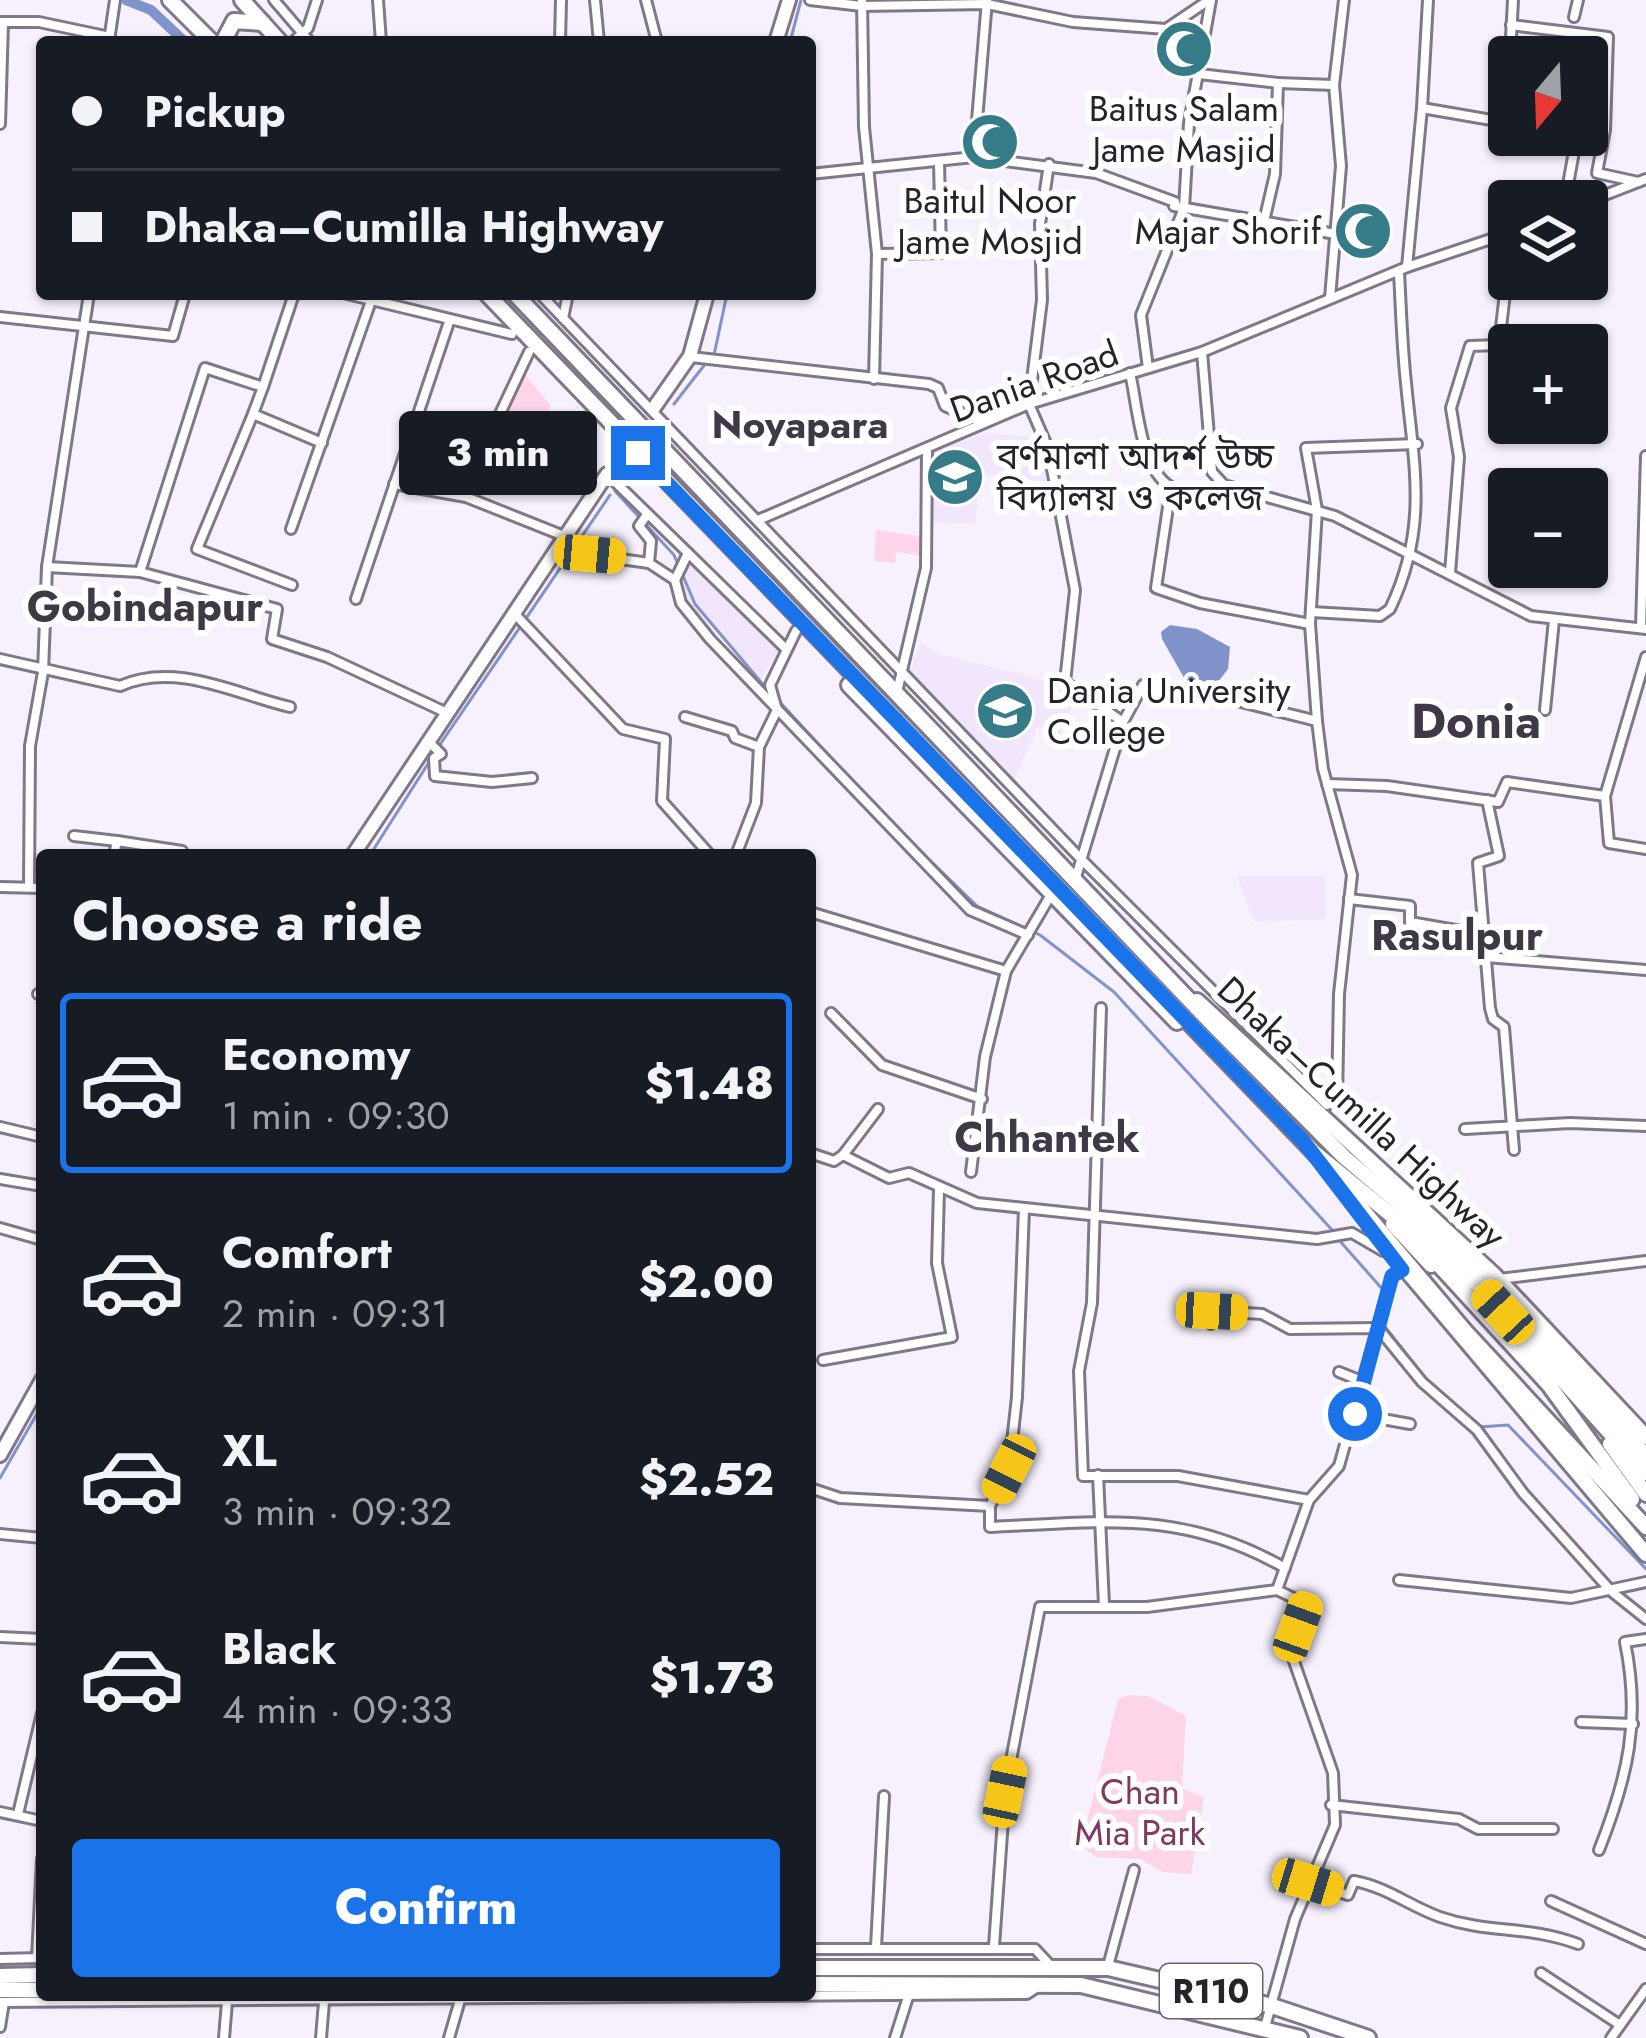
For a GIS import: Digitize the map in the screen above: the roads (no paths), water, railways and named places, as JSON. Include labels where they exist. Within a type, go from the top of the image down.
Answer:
[{"type":"main road","points":[[174,4],[196,0]]},
{"type":"main road","points":[[242,0],[275,36]]},
{"type":"main road","points":[[778,36],[789,0]]},
{"type":"main road","points":[[174,4],[206,36]]},
{"type":"main road","points":[[226,36],[234,21],[263,23]]},
{"type":"main road","points":[[487,300],[512,334],[796,631],[1259,1105],[1303,1141]]},
{"type":"main road","points":[[489,300],[1315,1153],[1464,1330],[1646,1527]]},
{"type":"main road","name":"Dhaka–Cumilla Highway","points":[[521,300],[1344,1157],[1490,1281],[1646,1456]]},
{"type":"main road","points":[[653,409],[690,356],[705,300]]},
{"type":"main road","points":[[357,849],[608,474]]},
{"type":"main road","name":"Dhaka–Cumilla Highway","points":[[1184,990],[1497,1279],[1646,1437]]},
{"type":"main road","points":[[1315,1153],[1478,1285],[1646,1478]]},
{"type":"main road","name":"Dhaka–Cumilla Highway","points":[[1315,1153],[1402,1270],[1646,1554]]},
{"type":"main road","points":[[1346,1177],[1611,1487]]},
{"type":"main road","points":[[1368,1195],[1541,1388],[1624,1501]]},
{"type":"main road","points":[[1389,1212],[1549,1385],[1646,1517]]},
{"type":"main road","points":[[1554,1367],[1646,1494]]},
{"type":"main road","points":[[0,1455],[36,1391]]},
{"type":"main road","name":"R110","points":[[816,1968],[1108,1967],[1278,2008],[1368,2038]]},
{"type":"main road","points":[[0,1976],[36,1975]]},
{"type":"main road","name":"R110","points":[[816,1984],[1048,1982],[1154,1999],[1300,2038]]},
{"type":"main road","points":[[1,1998],[36,1991]]},
{"type":"main road","points":[[1272,2029],[1278,2008]]},
{"type":"street","points":[[274,0],[305,36]]},
{"type":"street","points":[[299,36],[317,0]]},
{"type":"street","points":[[379,0],[380,36]]},
{"type":"street","points":[[560,36],[561,0]]},
{"type":"street","points":[[596,0],[598,36]]},
{"type":"street","points":[[646,0],[655,36]]},
{"type":"street","points":[[810,0],[987,2],[1073,22],[1166,29],[1210,0]]},
{"type":"street","points":[[1148,368],[1141,315],[1184,208],[1210,0]]},
{"type":"street","points":[[1330,298],[1341,143],[1334,85],[1344,0]]},
{"type":"street","points":[[1312,612],[1380,616],[1394,601],[1419,500],[1417,444],[1406,383],[1403,269],[1422,108],[1428,0]]},
{"type":"street","points":[[1511,36],[1513,0]]},
{"type":"street","points":[[1574,17],[1578,0]]},
{"type":"street","points":[[974,157],[987,2]]},
{"type":"street","points":[[862,3],[863,128],[878,254],[874,379]]},
{"type":"street","points":[[110,36],[114,5]]},
{"type":"street","points":[[0,124],[1,22],[40,22],[94,36]]},
{"type":"street","points":[[1511,25],[1608,37],[1605,130],[1598,173],[1642,180]]},
{"type":"street","points":[[1199,74],[1334,85]]},
{"type":"street","points":[[1265,218],[1275,173],[1278,82]]},
{"type":"street","points":[[1422,108],[1488,119]]},
{"type":"street","points":[[816,174],[974,157],[1049,164],[1115,178],[1184,208],[1265,218],[1336,234]]},
{"type":"street","points":[[878,254],[941,253],[939,160]]},
{"type":"street","points":[[1049,164],[1040,224],[1042,301],[1029,404],[1048,448],[1075,590],[1065,682],[1123,722]]},
{"type":"street","points":[[1608,194],[1642,180]]},
{"type":"street","name":"Dania Road","points":[[758,520],[1029,404],[1202,352],[1403,269],[1488,240]]},
{"type":"street","points":[[29,887],[30,746],[43,672],[47,567],[64,440],[89,326],[89,300]]},
{"type":"street","points":[[0,317],[173,336],[183,300]]},
{"type":"street","points":[[292,300],[253,414],[197,549],[292,585]]},
{"type":"street","points":[[368,300],[512,334]]},
{"type":"street","points":[[546,300],[1081,859],[1327,1105],[1337,1100],[1339,994],[1352,875],[1327,784],[1317,721],[1310,624],[1317,510],[1306,448],[1417,444]]},
{"type":"street","points":[[563,318],[567,300]]},
{"type":"street","points":[[1450,573],[1459,458],[1451,408],[1470,346],[1499,345],[1504,300]]},
{"type":"street","points":[[291,529],[371,301]]},
{"type":"street","points":[[356,598],[448,322]]},
{"type":"street","points":[[497,420],[530,352]]},
{"type":"street","points":[[1202,352],[1212,472],[1239,491],[1317,510],[1409,551],[1499,604],[1554,620],[1643,628],[1646,456]]},
{"type":"street","points":[[690,356],[934,386],[945,406],[984,423]]},
{"type":"street","points":[[140,572],[205,368],[263,386]]},
{"type":"street","points":[[1130,373],[1150,461],[1160,482],[1171,487],[1156,588],[1200,603],[1310,624]]},
{"type":"street","points":[[253,414],[322,443]]},
{"type":"street","points":[[896,694],[926,568],[926,450]]},
{"type":"street","points":[[608,474],[785,648]]},
{"type":"street","points":[[394,484],[466,496],[565,536]]},
{"type":"street","points":[[646,516],[638,526],[651,542],[649,563]]},
{"type":"street","points":[[675,580],[688,553]]},
{"type":"street","points":[[585,554],[649,563],[675,580],[690,615],[970,910],[1030,932]]},
{"type":"street","points":[[47,567],[140,572],[277,609],[272,639],[327,657],[445,712]]},
{"type":"street","points":[[515,615],[623,729],[665,739],[662,801],[705,849]]},
{"type":"street","points":[[1545,710],[1554,620]]},
{"type":"street","points":[[738,849],[756,803],[759,747],[777,710],[772,693],[785,648],[796,631]]},
{"type":"street","points":[[1646,657],[1605,796],[1609,843],[1646,849]]},
{"type":"street","points":[[0,659],[120,686],[134,680],[202,677],[231,693],[290,707]]},
{"type":"street","points":[[1076,877],[1123,722],[1143,685],[1154,682],[1317,721]]},
{"type":"street","points":[[918,716],[931,702]]},
{"type":"street","points":[[685,717],[732,731],[734,738],[759,747]]},
{"type":"street","points":[[429,743],[441,754],[434,758],[435,776],[492,782],[532,778]]},
{"type":"street","points":[[978,778],[992,764]]},
{"type":"street","points":[[1327,784],[1500,802],[1507,782],[1605,796]]},
{"type":"street","points":[[1487,800],[1499,856],[1478,863],[1492,1019],[1504,1027],[1514,1150]]},
{"type":"street","points":[[74,836],[169,849]]},
{"type":"street","points":[[115,849],[116,841]]},
{"type":"street","points":[[0,887],[36,888]]},
{"type":"street","points":[[970,1172],[985,1057],[1006,971],[1052,893]]},
{"type":"street","points":[[1349,899],[1409,906],[1411,922],[1484,934]]},
{"type":"street","points":[[816,914],[1006,971]]},
{"type":"street","points":[[1486,957],[1646,970]]},
{"type":"street","points":[[1101,1008],[1092,1303],[1078,1405],[1083,1476],[1178,1476],[1309,1500]]},
{"type":"street","points":[[832,1013],[881,1065],[982,1099]]},
{"type":"street","points":[[816,1155],[834,1161],[843,1155],[878,1108]]},
{"type":"street","points":[[1465,1130],[1646,1126]]},
{"type":"street","points":[[0,1127],[36,1136]]},
{"type":"street","points":[[843,1155],[886,1178],[909,1173],[940,1190],[1024,1208],[1370,1239],[1402,1270],[1392,1276],[1339,1466],[1309,1500],[1277,1591]]},
{"type":"street","points":[[0,1179],[36,1185]]},
{"type":"street","points":[[823,1360],[952,1337],[937,1264],[940,1190]]},
{"type":"street","points":[[1024,1208],[1009,1469],[990,1506],[990,1527],[1104,1522],[1194,1527],[1285,1568]]},
{"type":"street","points":[[0,1228],[36,1238]]},
{"type":"street","points":[[1497,1279],[1646,1261]]},
{"type":"street","points":[[1210,1324],[1212,1311],[1262,1314],[1290,1329],[1378,1328]]},
{"type":"street","points":[[1378,1328],[1422,1382],[1477,1430],[1523,1493],[1611,1591],[1646,1619]]},
{"type":"street","points":[[1339,1372],[1364,1382]]},
{"type":"street","points":[[1355,1414],[1410,1424]]},
{"type":"street","points":[[1098,1475],[1104,1522],[1104,1606]]},
{"type":"street","points":[[816,1490],[840,1498],[990,1506]]},
{"type":"street","points":[[0,1534],[36,1537]]},
{"type":"street","points":[[1399,1580],[1571,1598],[1646,1582]]},
{"type":"street","points":[[994,1946],[1005,1792],[1040,1606],[1195,1603],[1277,1591],[1306,1604],[1290,1650],[1334,1774],[1330,1805],[1335,1826],[1308,1882],[1278,2008]]},
{"type":"street","points":[[0,1637],[36,1640]]},
{"type":"street","points":[[1599,1850],[1620,1798],[1636,1705],[1625,1642],[1646,1639]]},
{"type":"street","points":[[1581,1722],[1633,1724]]},
{"type":"street","points":[[18,1814],[36,1739]]},
{"type":"street","points":[[876,1947],[884,1796]]},
{"type":"street","points":[[1330,1805],[1459,1819],[1478,1829],[1552,1829]]},
{"type":"street","points":[[0,1812],[36,1819]]},
{"type":"street","points":[[1108,1967],[1134,1870]]},
{"type":"street","points":[[1308,1882],[1348,1895],[1354,1881],[1384,1886],[1438,1916],[1490,1930],[1538,1929],[1578,1944]]},
{"type":"street","points":[[1552,1901],[1646,1944]]},
{"type":"street","points":[[816,1949],[994,1946],[1035,1949],[1050,1965]]},
{"type":"street","points":[[0,1959],[36,1958]]},
{"type":"street","points":[[1541,1973],[1620,2025]]},
{"type":"street","points":[[816,1995],[1027,1994],[1048,1982]]},
{"type":"street","points":[[1610,2038],[1646,1989]]},
{"type":"street","points":[[895,2038],[909,1994]]},
{"type":"street","points":[[0,2027],[1,1998],[36,1999]]},
{"type":"street","points":[[170,2001],[392,2001]]},
{"type":"street","points":[[449,2038],[460,2001]]},
{"type":"street","points":[[224,2038],[227,2002]]},
{"type":"street","points":[[321,2038],[324,2002]]},
{"type":"water","points":[[1170,625],[1197,629],[1230,647],[1228,669],[1215,686],[1187,683],[1162,639],[1161,632]]},
{"type":"waterway","points":[[126,0],[151,10],[179,36]]},
{"type":"waterway","points":[[792,36],[801,0]]},
{"type":"waterway","points":[[714,355],[726,300]]},
{"type":"waterway","points":[[674,404],[706,363]]},
{"type":"waterway","points":[[615,491],[674,555],[695,604],[766,688]]},
{"type":"waterway","points":[[439,746],[610,495]]},
{"type":"waterway","points":[[777,699],[880,811]]},
{"type":"waterway","points":[[374,849],[431,759]]},
{"type":"waterway","points":[[908,839],[977,906],[1040,935],[1114,992],[1334,1232]]},
{"type":"waterway","points":[[1339,1240],[1384,1291]]},
{"type":"waterway","points":[[1382,1323],[1427,1380],[1479,1427],[1508,1425],[1646,1569]]},
{"type":"waterway","points":[[0,1478],[36,1415]]},
{"type":"tunnel","points":[[607,474],[653,409]]},
{"type":"place","name":"Baitus Salam Jame Masjid","points":[[1184,49]]},
{"type":"place","name":"Baitul Noor Jame Mosjid","points":[[990,142]]},
{"type":"place","name":"Majar Shorif","points":[[1363,231]]},
{"type":"place","name":"বর্ণমালা আদর্শ উচ্চ বিদ্যালয় ও কলেজ","points":[[955,477]]},
{"type":"place","name":"Dania University College","points":[[1005,711]]},
{"type":"district","name":"Noyapara","points":[[800,424]]},
{"type":"district","name":"Gobindapur","points":[[145,606]]},
{"type":"district","name":"Donia","points":[[1476,721]]},
{"type":"district","name":"Rasulpur","points":[[1457,935]]},
{"type":"district","name":"Chhantek","points":[[1047,1137]]},
{"type":"park label","name":"Chan Mia Park","points":[[1140,1812]]}]
